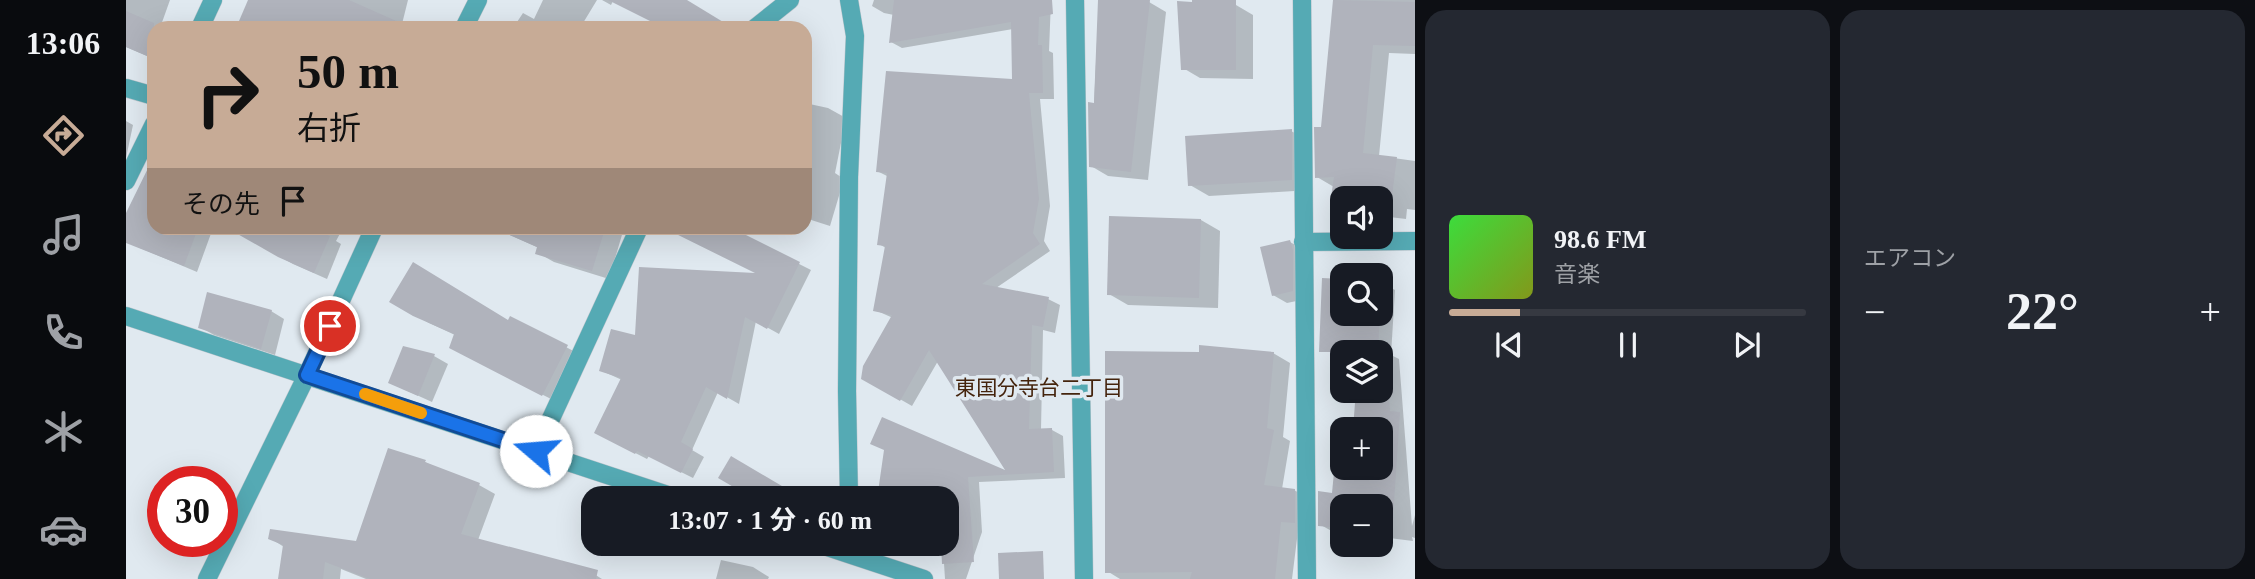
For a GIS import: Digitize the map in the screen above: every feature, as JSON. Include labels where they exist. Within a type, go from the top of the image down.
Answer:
[{"type":"street","points":[[203,21],[213,0]]},
{"type":"street","points":[[468,21],[478,0]]},
{"type":"street","points":[[764,21],[790,0]]},
{"type":"street","points":[[849,0],[855,36],[849,177],[849,486]]},
{"type":"street","points":[[1074,0],[1084,579]]},
{"type":"street","points":[[1302,0],[1307,579]]},
{"type":"street","points":[[126,88],[147,94]]},
{"type":"street","points":[[126,181],[147,138]]},
{"type":"street","points":[[207,579],[307,375],[371,235]]},
{"type":"street","points":[[536,451],[636,235]]},
{"type":"street","points":[[1303,242],[1415,241]]},
{"type":"street","points":[[126,316],[641,486]]},
{"type":"street","points":[[865,556],[923,579]]},
{"type":"building","points":[[248,0],[349,0],[396,21],[239,21]]},
{"type":"building","points":[[608,0],[687,0],[722,21],[650,21]]},
{"type":"building","points":[[894,0],[1052,0],[1053,14],[1039,17],[1038,45],[1042,45],[1043,93],[1029,93],[1039,199],[1033,233],[1040,244],[982,284],[1049,297],[1043,327],[1032,325],[1029,429],[1052,428],[1054,472],[968,477],[974,562],[942,564],[942,556],[959,556],[959,486],[879,486],[884,450],[870,444],[882,417],[1005,470],[929,350],[900,401],[861,379],[863,366],[892,315],[873,311],[885,246],[877,245],[887,173],[876,172],[886,71],[1012,79],[1011,22],[889,43]]},
{"type":"building","points":[[1098,0],[1150,0],[1131,172],[1089,167],[1088,102],[1094,103]]},
{"type":"building","points":[[1236,0],[1236,70],[1181,70],[1177,1]]},
{"type":"building","points":[[1333,0],[1415,2],[1415,46],[1373,45],[1363,153],[1397,157],[1393,188],[1333,186],[1334,177],[1315,178],[1314,127],[1321,127]]},
{"type":"building","points":[[126,11],[149,21],[147,21],[147,56],[126,47]]},
{"type":"building","points":[[1292,129],[1292,180],[1188,186],[1185,136]]},
{"type":"building","points":[[147,170],[147,235],[195,235],[184,266],[126,243],[126,213]]},
{"type":"building","points":[[1109,216],[1201,219],[1199,298],[1107,295]]},
{"type":"building","points":[[239,235],[330,236],[314,273]]},
{"type":"building","points":[[510,235],[603,235],[592,271],[535,254],[537,247]]},
{"type":"building","points":[[678,235],[746,235],[800,262],[767,329],[745,317],[727,399],[706,387],[681,442],[693,449],[681,473],[594,433],[621,378],[599,371],[611,329],[635,335],[639,267],[755,273]]},
{"type":"building","points":[[1290,240],[1293,250],[1293,291],[1272,296],[1260,247]]},
{"type":"building","points":[[413,262],[508,320],[510,316],[568,345],[542,396],[449,348],[454,334],[389,302]]},
{"type":"building","points":[[1322,278],[1330,278],[1330,326],[1379,326],[1379,340],[1330,340],[1330,352],[1319,352]]},
{"type":"building","points":[[207,292],[272,310],[261,349],[198,328]]},
{"type":"building","points":[[1199,345],[1274,352],[1267,428],[1274,430],[1264,485],[1295,489],[1295,523],[1281,522],[1275,579],[1190,579],[1192,572],[1105,573],[1105,351],[1199,352]]},
{"type":"building","points":[[403,346],[435,354],[418,396],[388,383]]},
{"type":"building","points":[[1355,403],[1389,403],[1390,411],[1400,412],[1393,518],[1393,494],[1330,494],[1330,527],[1318,526],[1318,491],[1332,493],[1333,480],[1393,480],[1393,417],[1354,417]]},
{"type":"building","points":[[388,448],[426,460],[425,462],[480,483],[461,534],[598,570],[596,579],[370,579],[325,562],[323,579],[278,579],[283,545],[268,539],[270,529],[356,541]]},
{"type":"building","points":[[731,456],[782,486],[732,486],[718,478]]},
{"type":"building","points":[[1043,551],[1044,579],[999,579],[998,553]]},
{"type":"slow traffic","points":[[365,394],[421,413]]},
{"type":"district","name":"東国分寺台二丁目","points":[[1039,388]]},
{"type":"route","points":[[330,326],[307,375],[536,451]]}]
